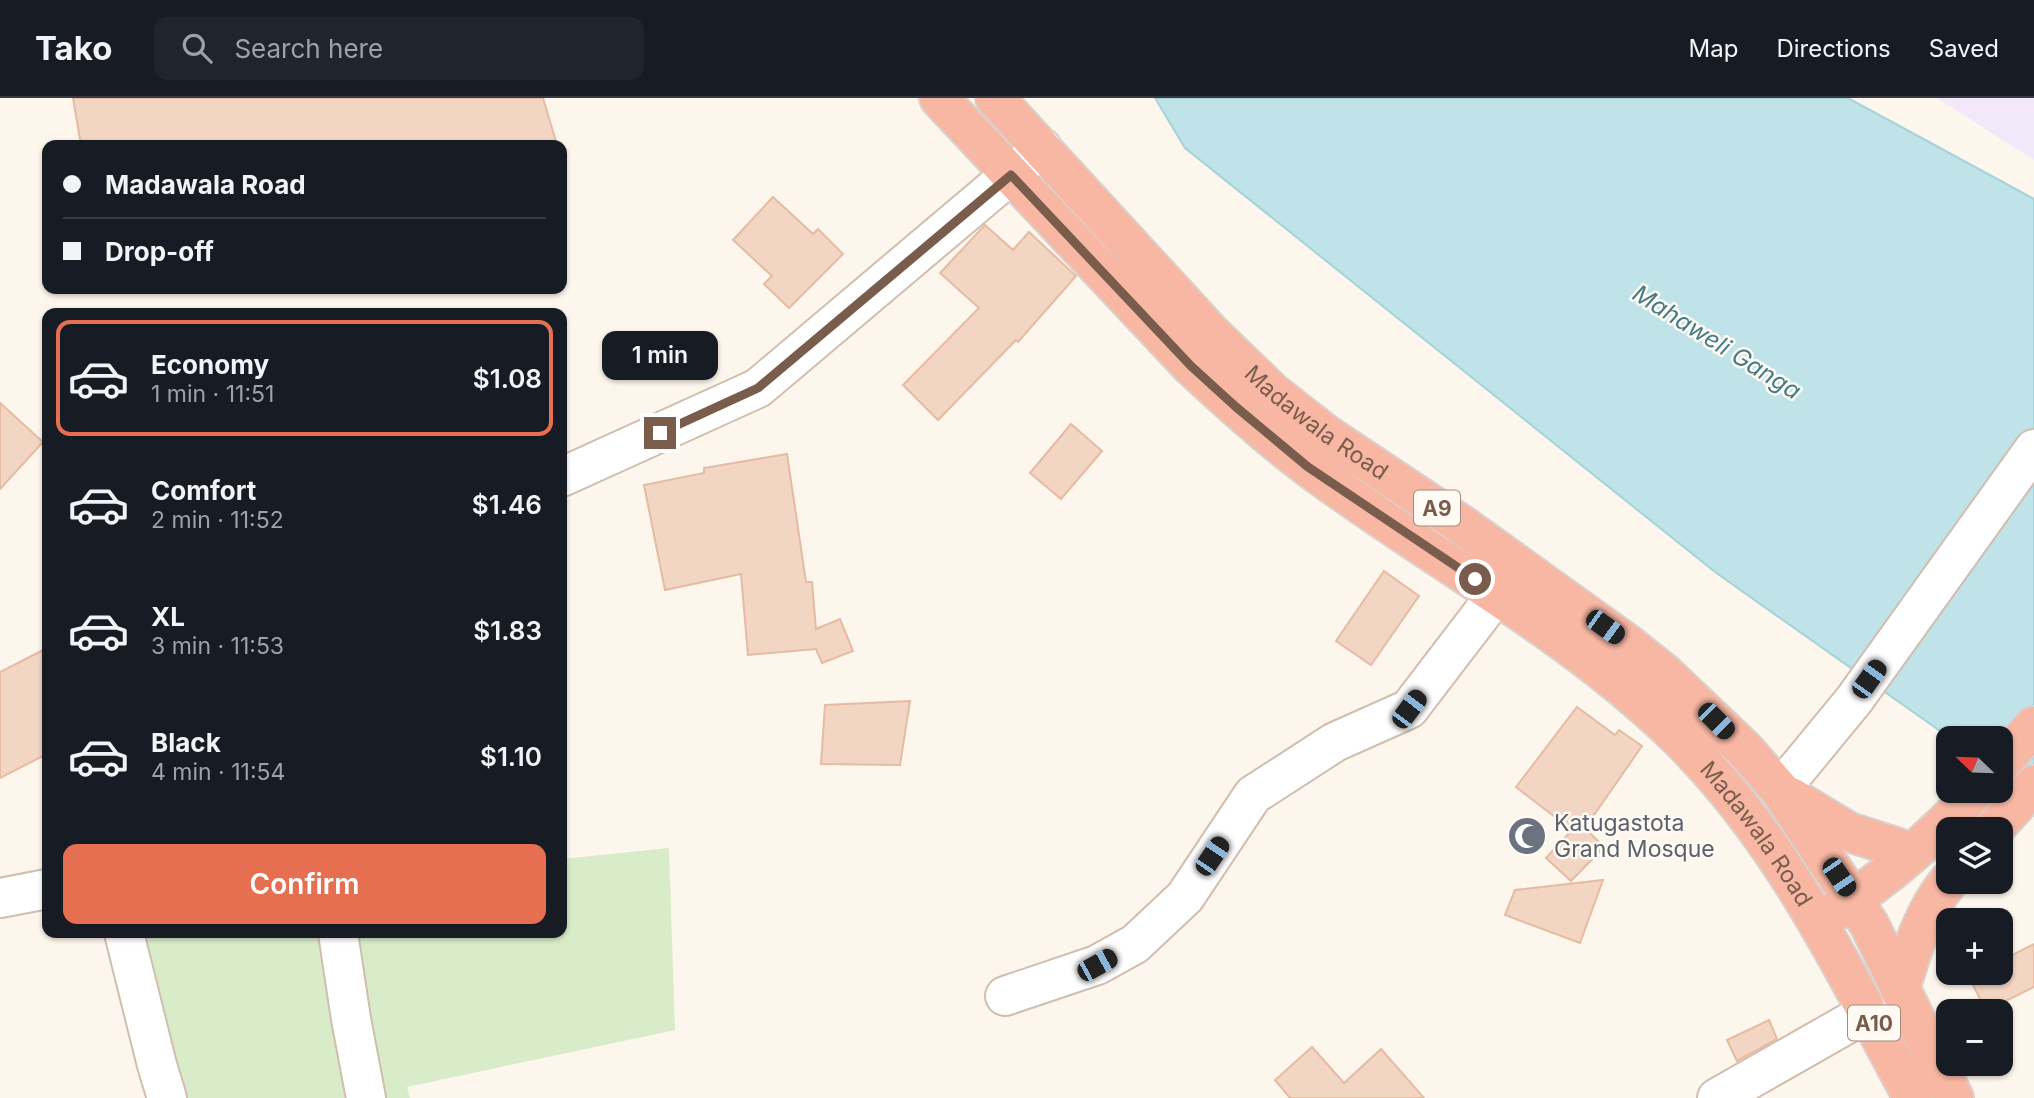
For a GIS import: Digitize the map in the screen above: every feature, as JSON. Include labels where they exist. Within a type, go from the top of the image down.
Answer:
[{"type":"highway","name":"Madawala Road","points":[[939,98],[1191,366],[1236,407],[1308,467],[1497,594],[1639,701],[1675,735],[1748,816],[1785,867],[1826,935]]},
{"type":"highway","name":"Madawala Road","points":[[995,98],[1211,333],[1272,391],[1327,435],[1462,524],[1625,642],[1701,707],[1745,750],[1780,790],[1862,911]]},
{"type":"highway","points":[[2013,749],[2034,726]]},
{"type":"highway","points":[[2004,817],[2034,785]]},
{"type":"highway","points":[[1780,790],[1849,832],[1911,852]]},
{"type":"highway","points":[[1826,935],[1862,911],[1911,852],[1964,803]]},
{"type":"highway","points":[[1862,911],[1889,917],[1936,892]]},
{"type":"highway","points":[[1900,990],[1909,958],[1940,894]]},
{"type":"highway","name":"A10","points":[[1862,911],[1954,1098]]},
{"type":"highway","name":"A10","points":[[1826,935],[1913,1098]]},
{"type":"street","points":[[567,475],[758,388],[1042,148]]},
{"type":"street","points":[[1780,790],[1854,700],[2034,449]]},
{"type":"street","points":[[1005,996],[1097,965],[1135,944],[1185,897],[1253,795],[1335,742],[1409,709],[1497,594]]},
{"type":"street","points":[[0,898],[42,890]]},
{"type":"street","points":[[125,938],[167,1098]]},
{"type":"street","points":[[339,938],[366,1098]]},
{"type":"street","points":[[1717,1098],[1868,1012]]},
{"type":"shaded area","points":[[1937,98],[2034,98],[2034,160]]},
{"type":"green space","points":[[669,848],[675,1030],[407,1087],[410,1098],[172,1098],[132,938],[567,938],[567,858]]},
{"type":"water","name":"Mahaweli Ganga","points":[[1155,98],[1848,98],[2034,199],[2034,798],[2013,783],[2013,726],[1936,726],[1936,728],[1715,572],[1185,148]]},
{"type":"building","points":[[73,98],[543,98],[556,140],[80,140]]},
{"type":"building","points":[[773,197],[813,234],[818,229],[843,254],[789,308],[764,284],[772,276],[733,240]]},
{"type":"building","points":[[985,225],[1013,250],[1029,232],[1076,276],[1018,342],[1016,340],[938,420],[903,385],[979,308],[940,273]]},
{"type":"building","points":[[0,403],[42,443],[0,489]]},
{"type":"building","points":[[1071,424],[1102,451],[1061,499],[1030,473]]},
{"type":"building","points":[[787,454],[806,582],[812,582],[816,629],[840,619],[853,651],[822,663],[816,649],[748,655],[741,574],[665,590],[644,485],[704,473],[704,468]]},
{"type":"building","points":[[1384,571],[1419,596],[1371,665],[1336,641]]},
{"type":"building","points":[[42,651],[42,757],[0,778],[0,672]]},
{"type":"building","points":[[910,701],[900,765],[821,764],[825,705]]},
{"type":"building","points":[[1577,707],[1615,735],[1619,730],[1642,746],[1585,828],[1604,847],[1571,881],[1546,858],[1572,830],[1516,787]]},
{"type":"building","points":[[1603,880],[1580,943],[1505,915],[1515,890]]},
{"type":"building","points":[[2034,944],[2034,987],[2010,999],[1980,999],[1973,985],[2013,985],[2013,954]]},
{"type":"building","points":[[1769,1020],[1777,1039],[1737,1061],[1727,1040]]},
{"type":"building","points":[[1312,1047],[1344,1083],[1381,1049],[1424,1098],[1290,1098],[1275,1080]]},
{"type":"place","name":"Katugastota Grand Mosque","points":[[1527,836]]},
{"type":"route","points":[[660,433],[758,388],[1011,175],[1191,366],[1236,407],[1308,467],[1475,579]]}]
